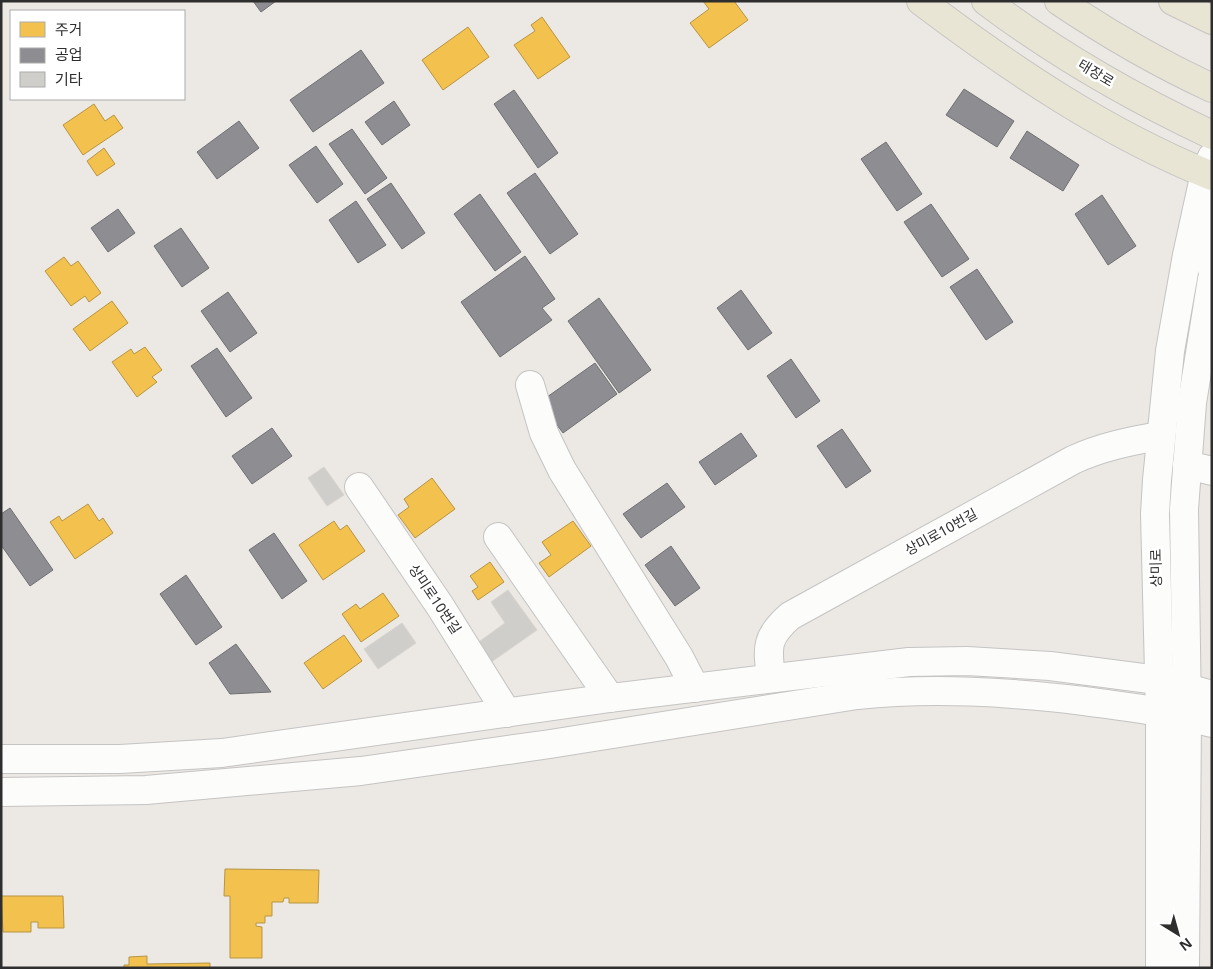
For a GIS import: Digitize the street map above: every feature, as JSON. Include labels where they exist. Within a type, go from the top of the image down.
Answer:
[{"type":"main road","points":[[921,1],[973,40],[1058,97],[1151,149],[1210,169]]},
{"type":"main road","name":"태장로","points":[[986,1],[1017,24],[1155,109],[1212,135]]},
{"type":"main road","points":[[1059,1],[1091,23],[1162,64],[1212,88]]},
{"type":"main road","points":[[1173,1],[1212,20]]},
{"type":"street","points":[[1210,169],[1212,269]]},
{"type":"street","name":"상미로","points":[[1160,968],[1160,712],[1155,514],[1160,436],[1173,332],[1186,256],[1210,169]]},
{"type":"street","name":"상미로","points":[[1185,968],[1199,692],[1184,527],[1200,468],[1192,403],[1212,279]]},
{"type":"street","points":[[530,385],[544,432],[562,470],[679,657],[695,688]]},
{"type":"street","name":"상미로10번길","points":[[771,677],[768,652],[773,632],[790,616],[1073,460],[1110,446],[1160,436]]},
{"type":"street","name":"상미로10번길","points":[[359,487],[440,606],[507,713]]},
{"type":"street","points":[[498,537],[610,698]]},
{"type":"street","points":[[1,759],[120,759],[222,753],[610,698],[771,677],[910,662],[967,661],[1050,666],[1158,680],[1199,692]]},
{"type":"street","points":[[1,792],[146,790],[361,771],[550,744],[857,694],[901,690],[993,692],[1160,712],[1199,720]]},
{"type":"building: 주거","points":[[703,1],[734,1],[748,20],[709,48],[690,23],[709,9]]},
{"type":"building: 주거","points":[[542,17],[570,57],[538,79],[514,45],[535,31],[531,25]]},
{"type":"building: 주거","points":[[468,27],[489,57],[443,90],[422,60]]},
{"type":"building: 주거","points":[[94,104],[105,121],[114,115],[123,128],[83,155],[63,125]]},
{"type":"building: 주거","points":[[104,148],[115,164],[97,176],[87,161]]},
{"type":"building: 주거","points":[[64,257],[71,266],[78,261],[101,293],[89,302],[85,296],[71,306],[45,271]]},
{"type":"building: 주거","points":[[112,301],[128,323],[90,351],[73,329]]},
{"type":"building: 주거","points":[[145,347],[162,370],[152,377],[157,382],[137,397],[112,362],[131,349],[134,354]]},
{"type":"building: 주거","points":[[432,478],[455,509],[415,538],[398,515],[409,507],[404,499]]},
{"type":"building: 주거","points":[[88,504],[99,521],[103,518],[113,533],[75,559],[50,522],[59,516],[62,521]]},
{"type":"building: 주거","points":[[334,521],[340,530],[347,525],[365,551],[323,580],[299,545]]},
{"type":"building: 주거","points":[[573,521],[591,546],[549,577],[539,563],[551,555],[542,542]]},
{"type":"building: 주거","points":[[490,562],[504,582],[478,600],[472,591],[478,587],[470,576]]},
{"type":"building: 주거","points":[[383,593],[399,616],[361,642],[342,614],[356,604],[360,609]]},
{"type":"building: 주거","points":[[344,635],[362,661],[323,689],[304,663]]},
{"type":"building: 주거","points":[[225,869],[319,870],[318,903],[289,903],[289,898],[284,898],[283,902],[272,902],[272,916],[265,916],[265,923],[256,923],[256,926],[262,927],[262,958],[230,958],[230,896],[224,896]]},
{"type":"building: 주거","points":[[1,896],[63,896],[64,928],[38,928],[38,922],[31,922],[31,932],[3,932]]},
{"type":"building: 주거","points":[[147,956],[147,964],[210,963],[210,968],[124,968],[124,965],[129,965],[129,957]]},
{"type":"building: 공업","points":[[253,1],[276,1],[261,12]]},
{"type":"building: 공업","points":[[361,50],[384,83],[313,132],[290,100]]},
{"type":"building: 공업","points":[[964,89],[1014,121],[997,147],[946,115]]},
{"type":"building: 공업","points":[[514,90],[558,153],[538,168],[494,104]]},
{"type":"building: 공업","points":[[394,101],[410,125],[382,145],[365,122]]},
{"type":"building: 공업","points":[[239,121],[259,148],[217,179],[197,152]]},
{"type":"building: 공업","points":[[352,129],[387,178],[365,194],[329,144]]},
{"type":"building: 공업","points":[[1027,131],[1079,165],[1063,191],[1010,158]]},
{"type":"building: 공업","points":[[886,142],[922,194],[897,211],[861,159]]},
{"type":"building: 공업","points":[[316,146],[343,184],[317,203],[289,165]]},
{"type":"building: 공업","points":[[535,173],[578,234],[550,254],[507,193]]},
{"type":"building: 공업","points":[[391,183],[425,233],[402,249],[367,199]]},
{"type":"building: 공업","points":[[480,194],[521,252],[495,271],[454,214]]},
{"type":"building: 공업","points":[[1102,195],[1136,246],[1108,265],[1075,214]]},
{"type":"building: 공업","points":[[356,201],[386,245],[358,263],[329,220]]},
{"type":"building: 공업","points":[[931,204],[969,259],[942,277],[904,222]]},
{"type":"building: 공업","points":[[118,209],[135,233],[108,252],[91,228]]},
{"type":"building: 공업","points":[[181,228],[209,268],[182,287],[154,246]]},
{"type":"building: 공업","points":[[525,256],[555,299],[542,308],[552,320],[500,357],[461,302]]},
{"type":"building: 공업","points":[[977,269],[1013,322],[986,340],[950,287]]},
{"type":"building: 공업","points":[[741,290],[772,333],[748,350],[717,308]]},
{"type":"building: 공업","points":[[228,292],[257,333],[230,352],[201,311]]},
{"type":"building: 공업","points":[[599,298],[651,370],[619,393],[568,321]]},
{"type":"building: 공업","points":[[217,348],[252,398],[226,417],[191,366]]},
{"type":"building: 공업","points":[[791,359],[820,401],[796,418],[767,376]]},
{"type":"building: 공업","points":[[595,363],[617,394],[563,433],[540,402]]},
{"type":"building: 공업","points":[[272,428],[292,456],[252,484],[232,456]]},
{"type":"building: 공업","points":[[842,429],[871,471],[846,488],[817,446]]},
{"type":"building: 공업","points":[[741,433],[757,456],[715,485],[699,462]]},
{"type":"building: 공업","points":[[667,483],[685,507],[641,538],[623,514]]},
{"type":"building: 공업","points":[[10,508],[53,570],[30,586],[1,545],[1,514]]},
{"type":"building: 공업","points":[[274,533],[307,581],[282,599],[249,550]]},
{"type":"building: 공업","points":[[671,546],[700,588],[675,606],[645,565]]},
{"type":"building: 공업","points":[[186,575],[222,627],[196,645],[160,594]]},
{"type":"building: 공업","points":[[236,644],[271,692],[230,694],[209,663]]},
{"type":"building: 기타","points":[[324,467],[344,495],[327,506],[308,478]]},
{"type":"building: 기타","points":[[508,590],[537,630],[490,663],[476,644],[505,623],[491,602]]},
{"type":"building: 기타","points":[[402,623],[416,643],[378,669],[364,649]]}]
